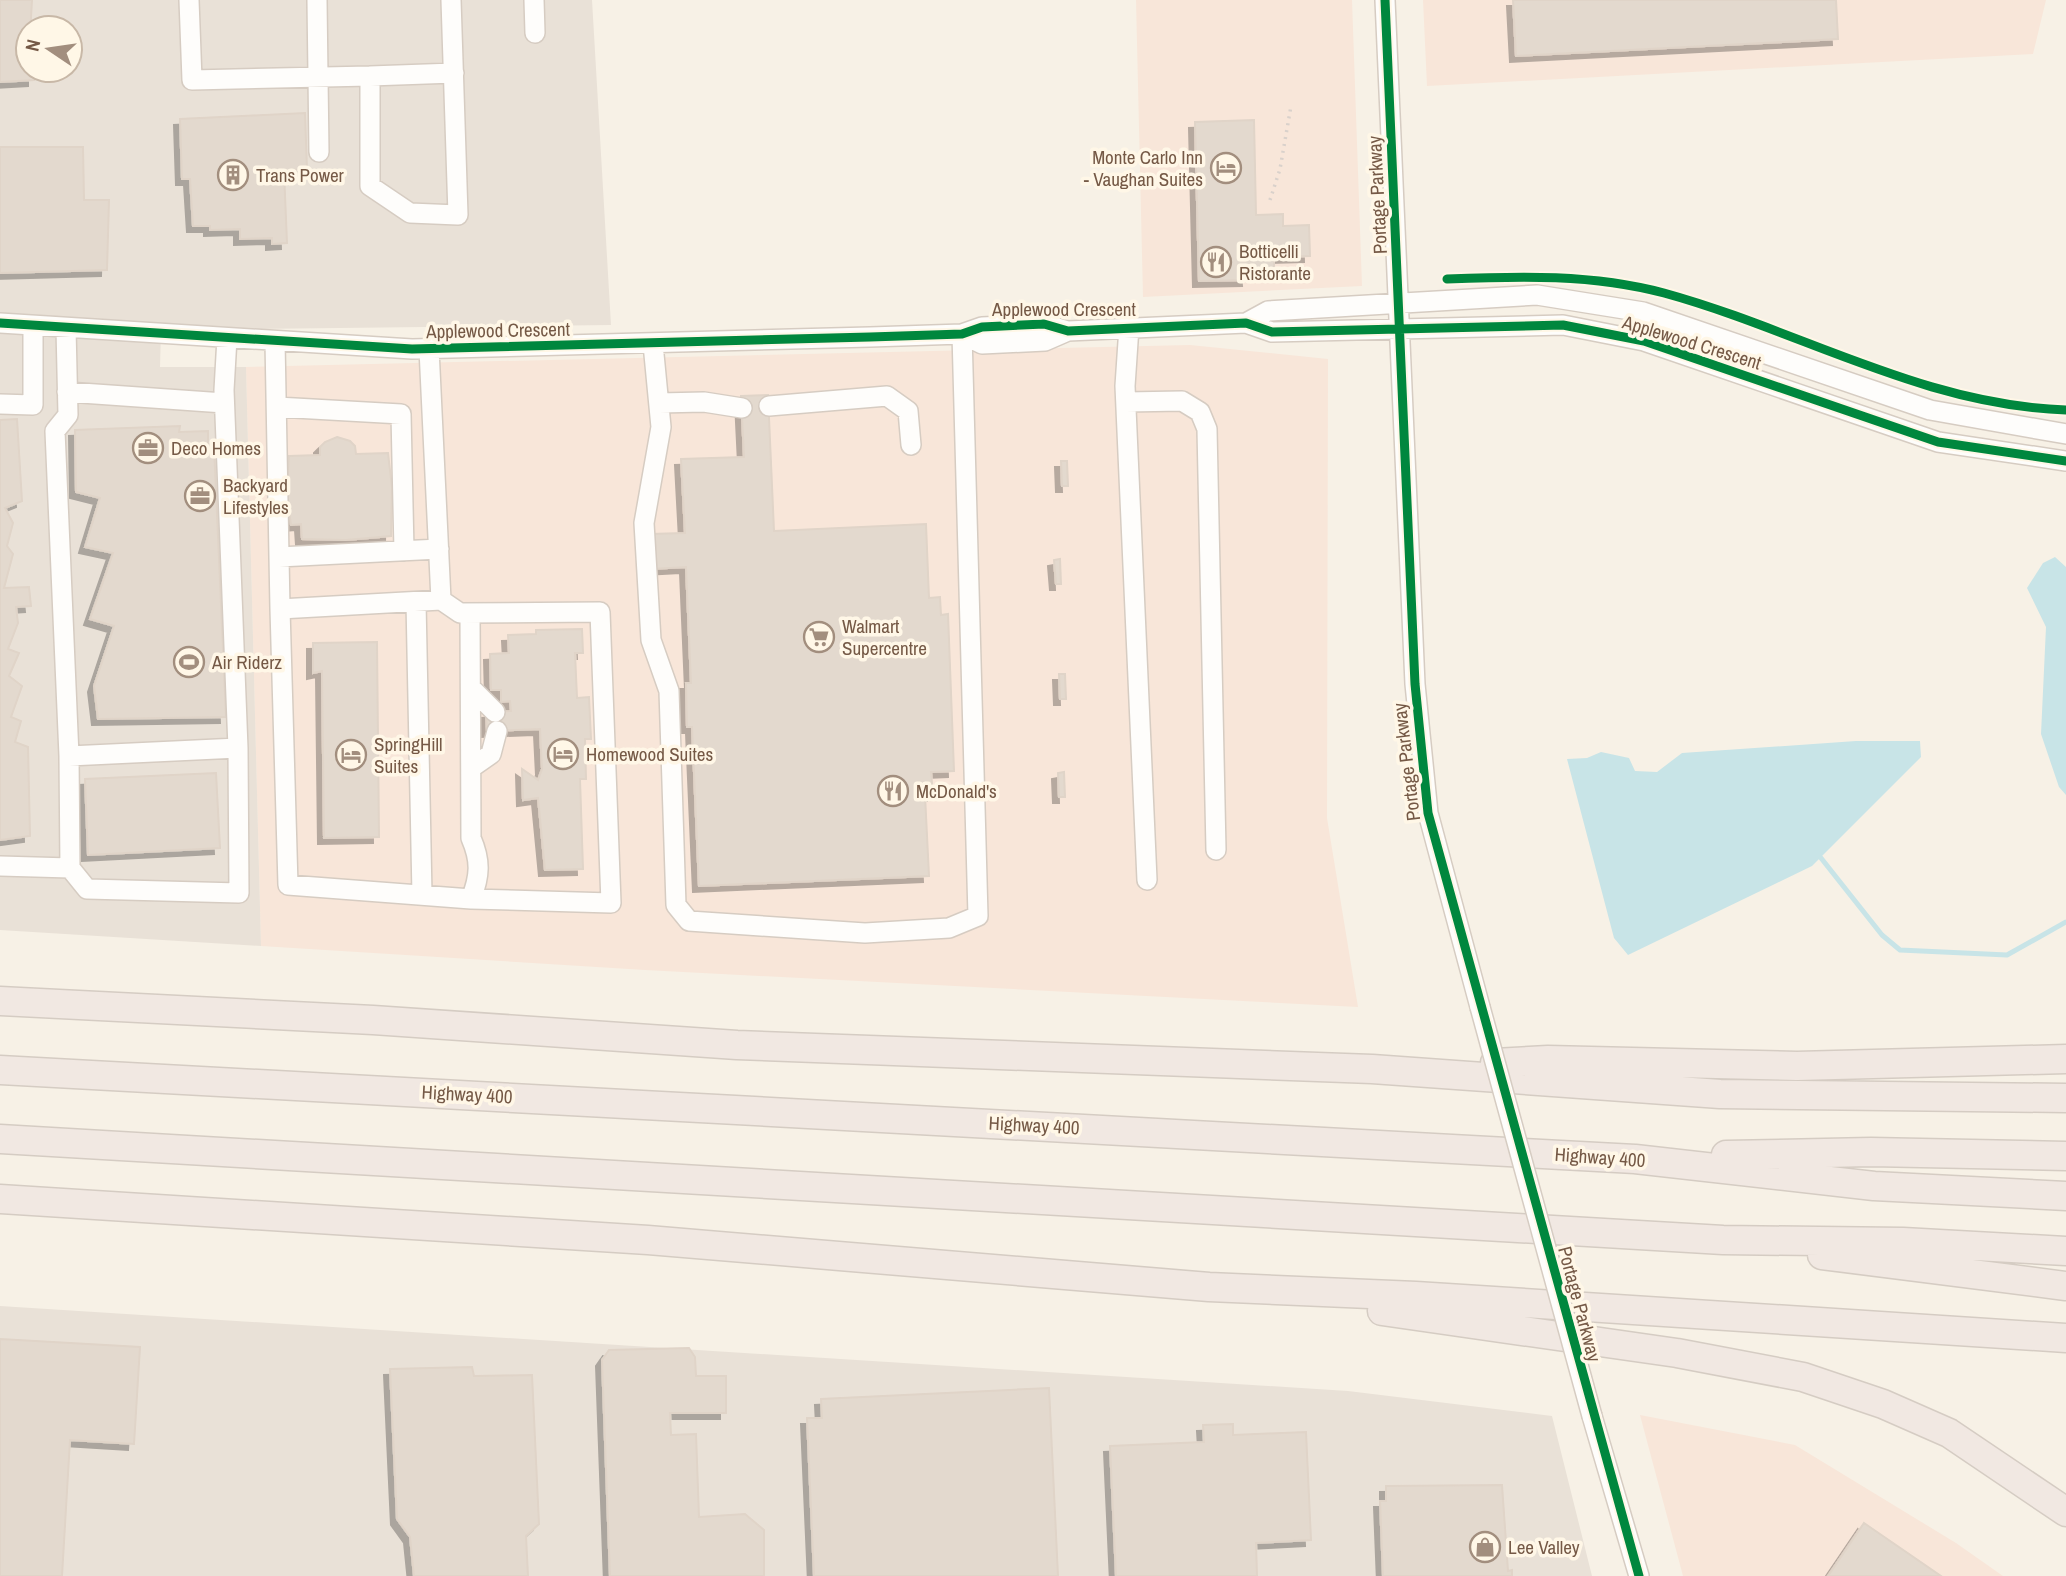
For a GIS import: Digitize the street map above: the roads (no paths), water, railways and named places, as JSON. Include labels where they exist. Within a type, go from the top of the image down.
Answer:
[{"type":"highway","points":[[0,1001],[373,1020],[737,1045],[1372,1069],[1720,1094],[2066,1098]]},
{"type":"highway","points":[[1372,1069],[1548,1060],[1797,1066],[2066,1059]]},
{"type":"highway","name":"Highway 400","points":[[0,1070],[1634,1159],[1874,1186],[2066,1196]]},
{"type":"highway","points":[[0,1139],[1723,1240],[1928,1242],[2066,1251]]},
{"type":"highway","points":[[1634,1159],[1822,1152],[2066,1156]]},
{"type":"highway","points":[[0,1199],[648,1240],[1209,1287],[1416,1296],[2066,1338]]},
{"type":"highway","points":[[1723,1240],[1903,1267],[2066,1286]]},
{"type":"highway","points":[[1209,1287],[1502,1326],[1803,1377],[1883,1404],[1949,1433],[2066,1512]]},
{"type":"street","points":[[189,0],[192,80],[454,73]]},
{"type":"street","points":[[317,0],[319,152]]},
{"type":"street","points":[[370,76],[370,186],[410,213],[458,215],[451,0]]},
{"type":"street","points":[[534,0],[535,33]]},
{"type":"street","name":"Portage Parkway","points":[[1385,0],[1415,684],[1427,813],[1592,1416],[1639,1576]]},
{"type":"street","name":"Applewood Crescent","points":[[1246,323],[1268,311],[1537,295],[1643,312],[1930,410],[2066,434]]},
{"type":"street","name":"Applewood Crescent","points":[[0,323],[429,349],[962,334],[982,327],[1044,324],[1068,331],[1246,323],[1272,332],[1563,325],[1644,341],[1938,442],[2066,461]]},
{"type":"street","points":[[33,326],[33,405],[55,431],[69,756],[70,867],[87,890],[239,893],[237,748],[224,403],[227,338]]},
{"type":"street","points":[[1129,327],[1126,402],[1147,880]]},
{"type":"street","points":[[55,431],[68,415],[66,328]]},
{"type":"street","points":[[653,344],[661,427],[644,523],[651,640],[669,691],[676,905],[689,920],[865,933],[949,928],[978,916],[962,334]]},
{"type":"street","points":[[275,341],[280,609],[288,885],[471,899],[611,902],[600,612],[460,613],[441,600],[280,609]]},
{"type":"street","points":[[429,349],[441,600]]},
{"type":"street","points":[[67,391],[224,403]]},
{"type":"street","points":[[769,406],[887,396],[908,411],[911,445]]},
{"type":"street","points":[[1126,402],[1182,401],[1200,412],[1207,429],[1216,850]]},
{"type":"street","points":[[659,403],[704,402],[742,408]]},
{"type":"street","points":[[0,404],[33,405]]},
{"type":"street","points":[[277,407],[401,414],[404,551]]},
{"type":"street","points":[[279,557],[439,549]]},
{"type":"street","points":[[416,602],[422,895]]},
{"type":"street","points":[[470,613],[471,838],[479,855],[479,879],[471,899]]},
{"type":"street","points":[[471,688],[496,721],[491,754],[471,768]]},
{"type":"street","points":[[69,756],[237,748]]},
{"type":"street","points":[[0,866],[70,867]]},
{"type":"water","points":[[2055,557],[2066,567],[2066,795],[2059,787],[2041,734],[2046,627],[2027,588],[2043,563]]},
{"type":"water","points":[[1856,741],[1920,741],[1921,757],[1812,866],[1628,955],[1614,938],[1567,759],[1587,758],[1601,752],[1629,758],[1635,771],[1657,772],[1682,753]]},
{"type":"waterway","points":[[1821,858],[1882,935],[1900,950],[2007,955],[2066,922]]},
{"type":"place","name":"Monte Carlo Inn - Vaughan Suites","points":[[1226,168]]},
{"type":"place","name":"Trans Power","points":[[233,175]]},
{"type":"place","name":"Botticelli Ristorante","points":[[1216,262]]},
{"type":"place","name":"Deco Homes","points":[[148,448]]},
{"type":"place","name":"Backyard Lifestyles","points":[[200,496]]},
{"type":"place","name":"Walmart Supercentre","points":[[819,637]]},
{"type":"place","name":"Air Riderz","points":[[189,662]]},
{"type":"place","name":"Homewood Suites","points":[[563,754]]},
{"type":"place","name":"SpringHill Suites","points":[[351,755]]},
{"type":"place","name":"McDonald's","points":[[893,791]]},
{"type":"place","name":"Lee Valley","points":[[1485,1547]]}]
